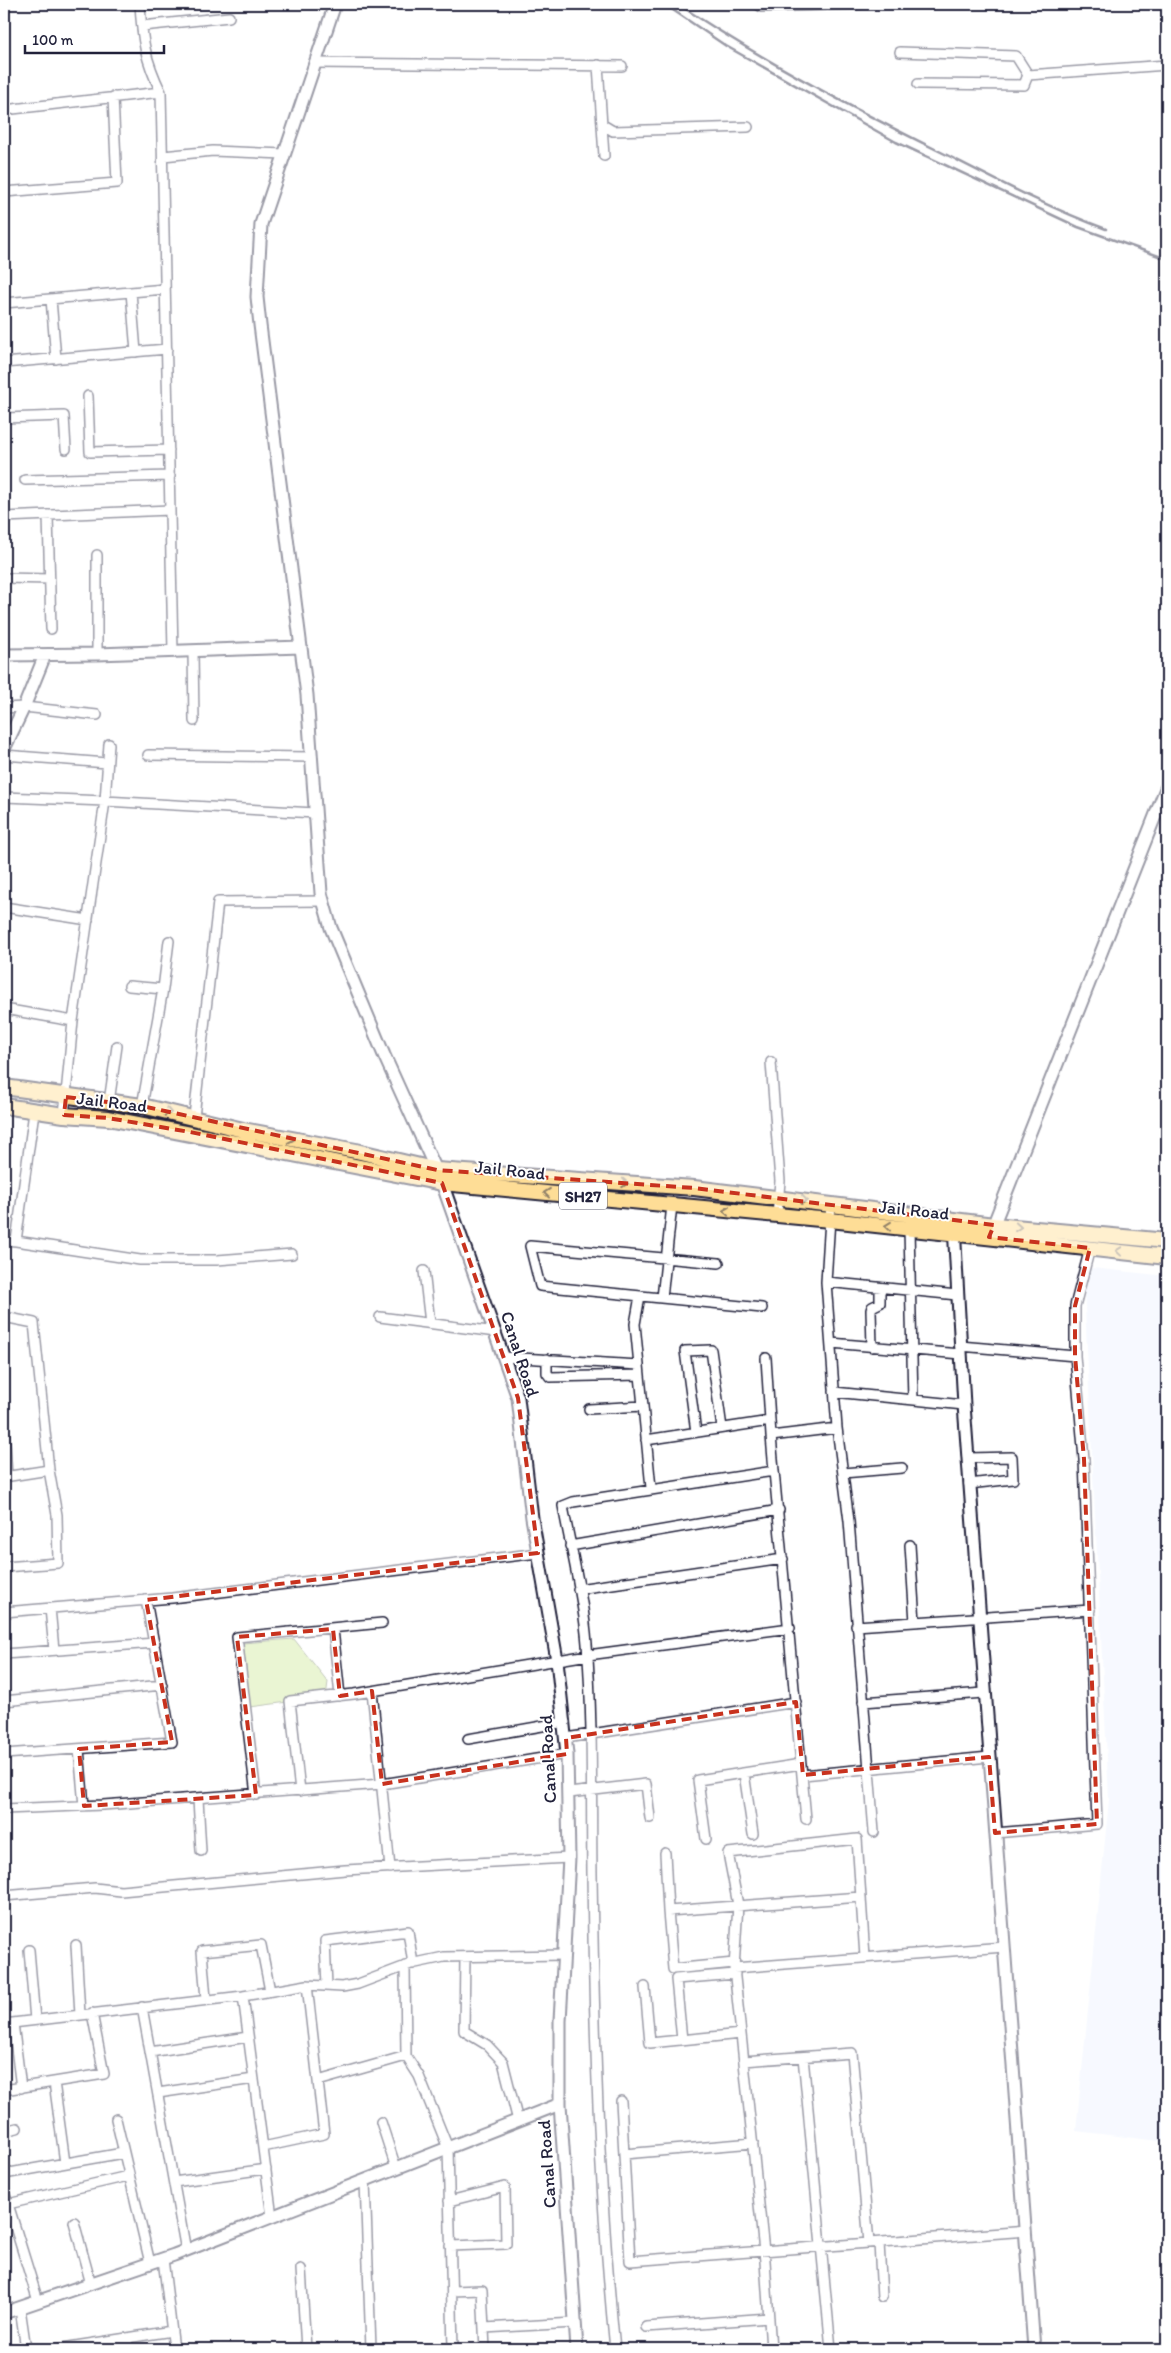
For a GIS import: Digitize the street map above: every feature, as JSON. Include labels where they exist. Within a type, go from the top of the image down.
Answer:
[{"type":"main road","points":[[4,1087],[142,1106],[244,1130],[356,1151],[439,1176],[694,1188],[778,1196],[831,1203],[954,1226]]},
{"type":"main road","name":"Jail Road","points":[[4,1106],[34,1112],[108,1118],[439,1176],[777,1216],[909,1228],[954,1226],[1090,1248],[1167,1257]]},
{"type":"main road","points":[[991,1231],[1167,1241]]},
{"type":"street","points":[[140,4],[148,65],[161,92],[173,652]]},
{"type":"street","name":"Canal Road","points":[[335,4],[261,224],[257,297],[300,647],[323,901],[331,928],[439,1176],[518,1398],[532,1518],[557,1660],[568,1754],[568,1858],[560,2104],[577,2349]]},
{"type":"street","points":[[757,4],[762,6],[860,4]]},
{"type":"street","points":[[142,26],[229,18]]},
{"type":"street","points":[[900,52],[1016,56],[1028,75]]},
{"type":"street","points":[[314,63],[622,66]]},
{"type":"street","points":[[598,65],[604,156]]},
{"type":"street","points":[[1028,75],[1167,65]]},
{"type":"street","points":[[918,84],[1024,85],[1028,75]]},
{"type":"street","points":[[4,110],[161,92]]},
{"type":"street","points":[[4,192],[117,183],[113,97]]},
{"type":"street","points":[[603,125],[614,131],[748,127]]},
{"type":"street","points":[[162,156],[213,151],[284,154]]},
{"type":"street","points":[[4,303],[165,290]]},
{"type":"street","points":[[131,292],[136,352]]},
{"type":"street","points":[[51,299],[56,359]]},
{"type":"street","points":[[4,363],[167,350]]},
{"type":"street","points":[[88,396],[90,452],[169,450]]},
{"type":"street","points":[[4,418],[64,416],[66,449]]},
{"type":"street","points":[[25,480],[170,476]]},
{"type":"street","points":[[4,517],[170,510]]},
{"type":"street","points":[[48,515],[51,629]]},
{"type":"street","points":[[97,555],[97,654]]},
{"type":"street","points":[[4,578],[50,578]]},
{"type":"street","points":[[4,655],[173,652],[300,647]]},
{"type":"street","points":[[194,651],[194,721]]},
{"type":"street","points":[[4,749],[24,708],[45,655]]},
{"type":"street","points":[[4,708],[24,708],[97,715]]},
{"type":"street","points":[[64,1115],[73,1021],[105,801],[109,744]]},
{"type":"street","points":[[4,755],[108,763]]},
{"type":"street","points":[[148,755],[311,757]]},
{"type":"street","points":[[991,1231],[1167,786]]},
{"type":"street","points":[[4,797],[315,813]]},
{"type":"street","points":[[194,1118],[218,902],[323,901]]},
{"type":"street","points":[[4,907],[88,920]]},
{"type":"street","points":[[142,1106],[163,989],[169,941]]},
{"type":"street","points":[[129,986],[163,989]]},
{"type":"street","points":[[4,1009],[73,1021]]},
{"type":"street","points":[[110,1102],[117,1046]]},
{"type":"street","points":[[771,1062],[780,1181],[777,1216]]},
{"type":"street","points":[[16,1241],[34,1112]]},
{"type":"street","points":[[831,1203],[826,1282],[837,1428],[843,1473],[874,1832]]},
{"type":"street","points":[[662,1298],[672,1205]]},
{"type":"street","points":[[954,1226],[969,1484],[1034,2349]]},
{"type":"street","points":[[909,1228],[913,1400]]},
{"type":"street","points":[[4,1240],[140,1260],[217,1260],[292,1254]]},
{"type":"street","points":[[719,1263],[530,1246],[540,1286],[762,1308]]},
{"type":"street","points":[[995,1833],[1097,1824],[1084,1459],[1075,1356],[1075,1306],[1090,1248]]},
{"type":"street","points":[[424,1271],[430,1323]]},
{"type":"street","points":[[826,1282],[957,1295]]},
{"type":"street","points":[[872,1347],[871,1310],[872,1307],[880,1303],[880,1288]]},
{"type":"street","points":[[640,1296],[634,1324],[651,1488]]},
{"type":"street","points":[[4,1317],[34,1323],[48,1470],[58,1515],[58,1563],[4,1567]]},
{"type":"street","points":[[380,1317],[496,1332]]},
{"type":"street","points":[[831,1343],[912,1350],[960,1350],[1075,1356]]},
{"type":"street","points":[[696,1432],[685,1350],[711,1350],[722,1428]]},
{"type":"street","points":[[504,1357],[547,1359],[639,1370]]},
{"type":"street","points":[[766,1358],[774,1471],[790,1628],[806,1819]]},
{"type":"street","points":[[547,1359],[547,1373],[550,1376],[639,1370]]},
{"type":"street","points":[[834,1392],[964,1406]]},
{"type":"street","points":[[589,1409],[643,1406]]},
{"type":"street","points":[[646,1440],[770,1421]]},
{"type":"street","points":[[4,1424],[5,1477],[48,1470]]},
{"type":"street","points":[[771,1436],[837,1428]]},
{"type":"street","points":[[968,1458],[1012,1457],[1013,1480],[969,1484]]},
{"type":"street","points":[[843,1473],[902,1468]]},
{"type":"street","points":[[615,2349],[606,2258],[598,2115],[588,1655],[563,1506],[573,1502],[651,1488],[774,1471]]},
{"type":"street","points":[[570,1546],[779,1510]]},
{"type":"street","points":[[910,1545],[915,1622]]},
{"type":"street","points":[[4,1612],[146,1600],[538,1553]]},
{"type":"street","points":[[578,1589],[783,1558]]},
{"type":"street","points":[[4,1754],[172,1742],[146,1600]]},
{"type":"street","points":[[50,1608],[54,1650]]},
{"type":"street","points":[[856,1626],[1090,1610]]},
{"type":"street","points":[[256,1795],[237,1637],[382,1623]]},
{"type":"street","points":[[300,1791],[290,1701],[340,1696],[588,1655],[790,1628]]},
{"type":"street","points":[[332,1629],[340,1696]]},
{"type":"street","points":[[4,1654],[155,1643]]},
{"type":"street","points":[[4,1701],[162,1685]]},
{"type":"street","points":[[372,1691],[390,1868]]},
{"type":"street","points":[[863,1702],[984,1692]]},
{"type":"street","points":[[566,1738],[796,1702]]},
{"type":"street","points":[[468,1738],[564,1722]]},
{"type":"street","points":[[79,1749],[84,1806]]},
{"type":"street","points":[[4,1809],[198,1799],[382,1784],[568,1754]]},
{"type":"street","points":[[803,1775],[990,1757]]},
{"type":"street","points":[[706,1839],[698,1780],[801,1764]]},
{"type":"street","points":[[744,1773],[752,1834]]},
{"type":"street","points":[[569,1793],[646,1784],[650,1818]]},
{"type":"street","points":[[198,1799],[201,1851]]},
{"type":"street","points":[[771,2349],[764,2252],[735,1968],[738,1905],[728,1853],[857,1839],[865,1958]]},
{"type":"street","points":[[665,1854],[673,1968],[735,1968],[1004,1946]]},
{"type":"street","points":[[4,1896],[95,1888],[121,1891],[390,1868],[568,1858]]},
{"type":"street","points":[[668,1911],[861,1897]]},
{"type":"street","points":[[327,1986],[325,1941],[408,1931],[409,1965],[406,2056],[419,2076],[448,2148],[453,2349]]},
{"type":"street","points":[[206,1999],[202,1951],[262,1945],[270,1991]]},
{"type":"street","points":[[76,1946],[80,2014]]},
{"type":"street","points":[[29,1950],[35,2020]]},
{"type":"street","points":[[21,2088],[9,2023],[243,1996],[307,1984],[342,1987],[358,1984],[409,1965],[444,1957],[564,1955]]},
{"type":"street","points":[[465,1956],[464,2031],[486,2045],[503,2062],[518,2121]]},
{"type":"street","points":[[682,2040],[676,1979],[735,1968]]},
{"type":"street","points":[[263,2147],[324,2134],[307,1984]]},
{"type":"street","points":[[645,1987],[650,2043],[741,2034]]},
{"type":"street","points":[[243,1996],[272,2217]]},
{"type":"street","points":[[142,2007],[186,2251]]},
{"type":"street","points":[[4,2090],[104,2074],[92,2013]]},
{"type":"street","points":[[150,2052],[248,2038]]},
{"type":"street","points":[[744,2061],[852,2053],[882,2297]]},
{"type":"street","points":[[318,2081],[406,2056]]},
{"type":"street","points":[[803,2056],[831,2349]]},
{"type":"street","points":[[158,2093],[254,2080]]},
{"type":"street","points":[[54,2082],[65,2163]]},
{"type":"street","points":[[621,2102],[630,2262],[1026,2231]]},
{"type":"street","points":[[4,2313],[186,2251],[560,2104]]},
{"type":"street","points":[[116,2119],[150,2263]]},
{"type":"street","points":[[381,2122],[396,2168]]},
{"type":"street","points":[[4,2131],[17,2128]]},
{"type":"street","points":[[624,2154],[753,2143]]},
{"type":"street","points":[[4,2174],[123,2153]]},
{"type":"street","points":[[174,2182],[266,2169]]},
{"type":"street","points":[[8,2204],[128,2176]]},
{"type":"street","points":[[365,2181],[372,2349]]},
{"type":"street","points":[[449,2202],[505,2187],[506,2244],[450,2246]]},
{"type":"street","points":[[4,2192],[38,2301]]},
{"type":"street","points":[[74,2222],[91,2284]]},
{"type":"street","points":[[163,2259],[174,2349]]},
{"type":"street","points":[[301,2269],[306,2349]]},
{"type":"street","points":[[452,2291],[482,2290],[485,2349]]},
{"type":"street","points":[[20,2308],[26,2349]]},
{"type":"street","points":[[646,2328],[769,2318]]},
{"type":"street","points":[[484,2328],[575,2323]]},
{"type":"street","points":[[56,2349],[172,2330]]},
{"type":"street","points":[[126,2338],[128,2349]]},
{"type":"highlighted area","points":[[66,1097],[142,1106],[437,1170],[694,1188],[994,1225],[989,1237],[1090,1248],[1075,1306],[1075,1356],[1084,1459],[1097,1824],[995,1833],[989,1757],[803,1775],[796,1702],[566,1738],[567,1754],[382,1784],[372,1691],[340,1696],[333,1629],[237,1637],[256,1795],[84,1806],[79,1749],[172,1742],[146,1600],[538,1553],[518,1398],[442,1183],[190,1132],[108,1118],[64,1115]]},
{"type":"shaded area","points":[[1083,1267],[1167,1276],[1167,2142],[1076,2131],[1109,1800]]},
{"type":"green space","points":[[294,1639],[328,1682],[326,1697],[250,1707],[243,1643]]},
{"type":"railway","points":[[664,4],[726,46],[896,142],[1078,227],[1167,259]]},
{"type":"railway","points":[[678,4],[776,65],[843,102],[1025,194],[1065,213],[1106,229]]}]
